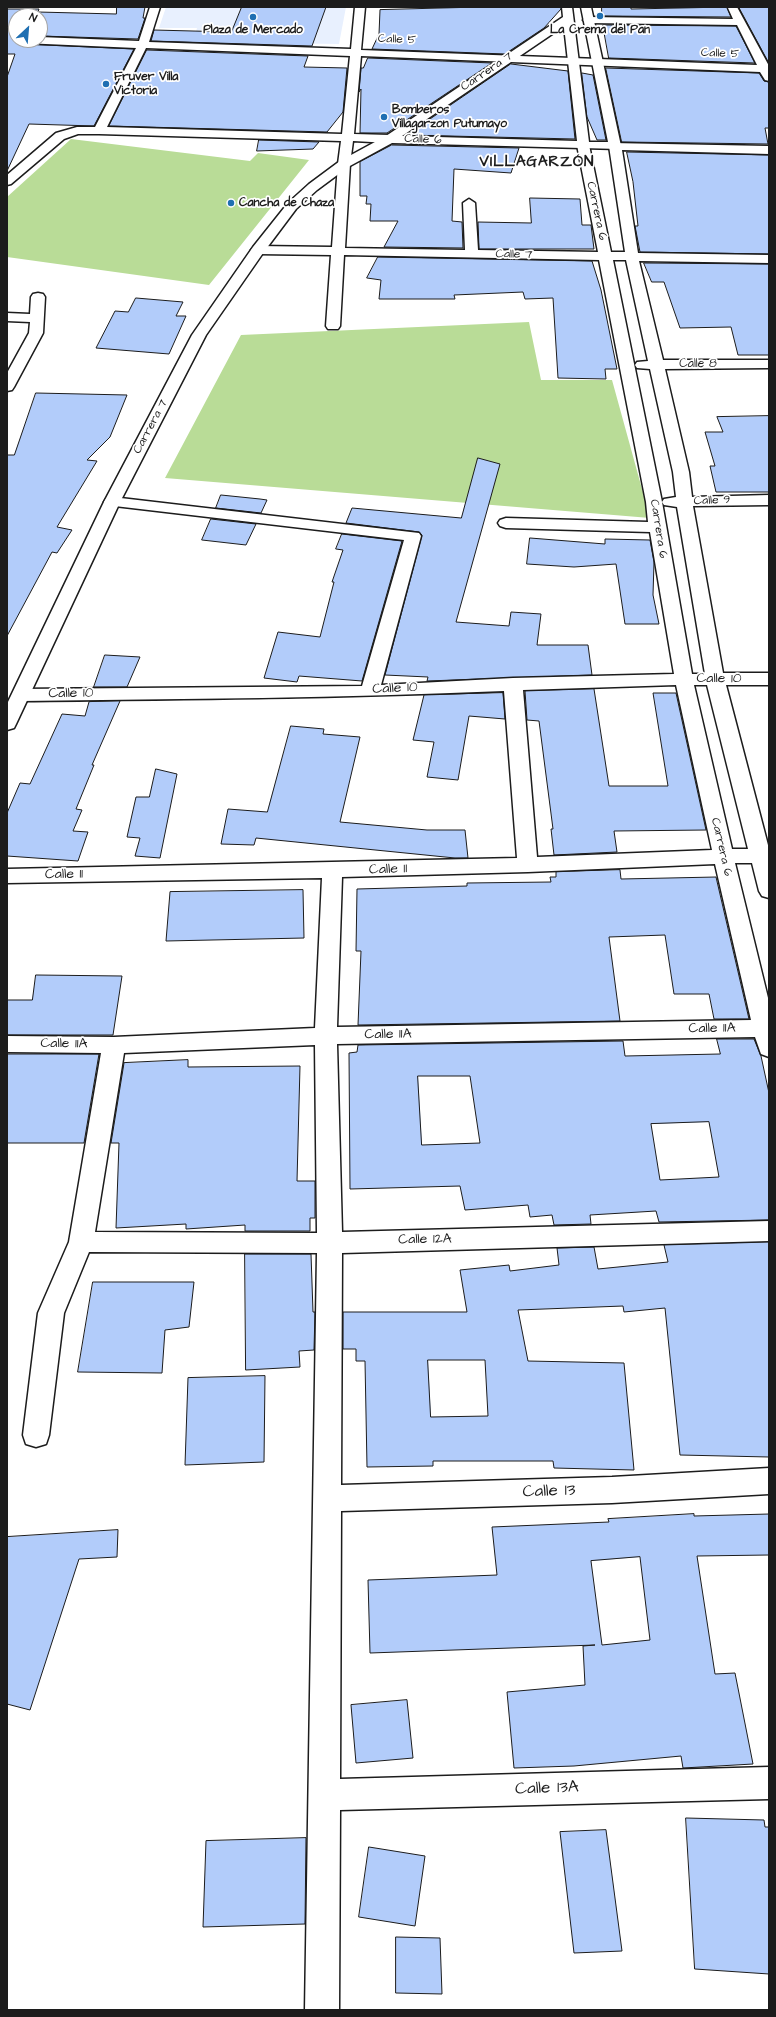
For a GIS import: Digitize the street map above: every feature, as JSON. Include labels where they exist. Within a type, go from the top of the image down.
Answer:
[{"type":"street","points":[[99,130],[143,44],[155,7]]},
{"type":"street","points":[[333,326],[344,164],[348,137],[360,7]]},
{"type":"street","name":"Carrera 6","points":[[586,7],[615,146],[632,257],[681,472],[688,529],[715,679],[765,856],[769,891]]},
{"type":"street","points":[[733,7],[767,72]]},
{"type":"street","name":"Carrera 6","points":[[568,12],[582,145],[606,256],[654,502],[657,527],[684,679],[722,856],[767,1035]]},
{"type":"street","name":"Carrera 7","points":[[7,724],[112,502],[199,335],[258,250],[292,206],[313,187],[344,164],[390,139],[508,58],[568,12]]},
{"type":"street","points":[[588,20],[740,22]]},
{"type":"street","name":"Calle 5","points":[[48,41],[573,60],[767,72]]},
{"type":"street","name":"Calle 6","points":[[7,181],[60,136],[77,131],[99,130],[769,150]]},
{"type":"street","points":[[469,203],[472,254]]},
{"type":"street","name":"Calle 7","points":[[258,250],[769,260]]},
{"type":"street","points":[[7,387],[36,333],[38,297]]},
{"type":"street","points":[[7,317],[37,318]]},
{"type":"street","name":"Calle 8","points":[[627,365],[769,364]]},
{"type":"street","name":"Calle 9","points":[[654,502],[769,500]]},
{"type":"street","points":[[112,502],[413,536],[370,691]]},
{"type":"street","points":[[506,523],[657,527]]},
{"type":"street","name":"Calle 10","points":[[21,695],[370,691],[513,684],[684,679],[769,679]]},
{"type":"street","points":[[513,684],[528,865]]},
{"type":"street","name":"Calle 11","points":[[7,876],[332,871],[528,865],[722,856],[765,856]]},
{"type":"street","points":[[322,2010],[330,1242],[326,1036],[332,871]]},
{"type":"street","name":"Calle 11A","points":[[7,1044],[114,1045],[326,1036],[767,1035]]},
{"type":"street","points":[[36,1435],[51,1314],[81,1242],[114,1045]]},
{"type":"street","name":"Calle 12A","points":[[81,1242],[330,1242],[769,1231]]},
{"type":"street","name":"Calle 13","points":[[328,1498],[612,1490],[769,1481]]},
{"type":"street","name":"Calle 13A","points":[[325,1795],[769,1783]]},
{"type":"shaded area","name":"Plaza de Mercado","points":[[166,7],[346,7],[339,44],[193,42],[197,28],[159,28]]},
{"type":"green space","points":[[71,139],[250,161],[258,153],[309,160],[209,285],[7,257],[7,197]]},
{"type":"green space","points":[[529,322],[541,380],[612,380],[650,518],[165,478],[241,335]]},
{"type":"building","points":[[117,7],[145,7],[143,18],[145,18],[138,39],[48,36],[48,12],[116,14]]},
{"type":"building","points":[[242,7],[326,7],[312,46],[151,41],[154,30],[231,32]]},
{"type":"building","points":[[480,7],[561,7],[561,9],[544,28],[505,54],[372,49],[379,34],[380,10]]},
{"type":"building","points":[[602,7],[631,7],[631,9],[727,7],[731,17],[602,16]]},
{"type":"building","points":[[739,7],[769,7],[769,63]]},
{"type":"building","points":[[7,9],[8,48],[48,48],[48,45],[134,49],[94,126],[29,124],[7,171],[7,77],[15,54],[7,54]]},
{"type":"building","points":[[603,25],[736,26],[755,63],[609,58]]},
{"type":"building","points":[[147,50],[308,56],[304,67],[347,68],[343,112],[327,132],[109,126]]},
{"type":"building","points":[[368,58],[492,63],[387,133],[360,133],[361,89],[359,92],[361,68],[363,68]]},
{"type":"building","points":[[511,64],[568,71],[575,139],[407,135]]},
{"type":"building","points":[[606,68],[759,73],[764,81],[769,82],[769,128],[765,128],[768,144],[622,142]]},
{"type":"building","points":[[582,73],[593,75],[606,140],[597,140],[587,117]]},
{"type":"building","points":[[259,140],[319,142],[313,149],[257,151]]},
{"type":"building","points":[[392,145],[519,148],[511,173],[454,169],[452,221],[462,222],[463,248],[384,247],[398,221],[370,221],[371,204],[366,204],[367,196],[360,196],[360,162]]},
{"type":"building","points":[[627,152],[769,155],[769,254],[640,252],[635,226],[638,226],[633,182]]},
{"type":"building","points":[[530,198],[580,199],[582,225],[591,225],[594,249],[479,249],[478,222],[531,223]]},
{"type":"building","points":[[378,257],[592,261],[601,290],[617,369],[605,369],[606,379],[558,378],[553,298],[525,299],[523,292],[454,295],[455,299],[379,299],[381,280],[367,278]]},
{"type":"building","points":[[644,263],[769,264],[769,355],[738,355],[731,327],[680,328],[664,282],[652,282]]},
{"type":"building","points":[[136,298],[183,302],[176,316],[186,316],[169,354],[96,348],[115,311],[128,312]]},
{"type":"building","points":[[36,393],[127,395],[110,437],[87,460],[97,461],[57,527],[72,530],[57,553],[52,552],[7,636],[7,455],[14,455]]},
{"type":"building","points":[[769,416],[769,492],[716,492],[710,466],[715,466],[705,432],[723,432],[717,417]]},
{"type":"building","points":[[478,458],[500,464],[456,622],[509,626],[511,612],[541,614],[537,645],[588,645],[592,675],[427,681],[428,677],[385,675],[422,535],[419,532],[346,523],[352,508],[461,518]]},
{"type":"building","points":[[221,495],[267,500],[261,513],[216,508]]},
{"type":"building","points":[[211,519],[256,524],[246,545],[202,540]]},
{"type":"building","points":[[342,534],[402,541],[362,681],[299,676],[297,682],[264,678],[278,632],[320,637],[334,582],[332,582],[343,550],[336,549]]},
{"type":"building","points":[[530,538],[605,544],[605,539],[650,540],[654,562],[653,595],[659,624],[625,624],[616,564],[574,567],[527,564]]},
{"type":"building","points":[[105,655],[140,657],[127,687],[94,687]]},
{"type":"building","points":[[594,689],[609,786],[668,786],[653,693],[676,693],[706,830],[614,831],[617,852],[554,855],[551,829],[553,829],[539,721],[527,720],[525,691]]},
{"type":"building","points":[[503,693],[505,719],[469,716],[458,780],[427,777],[434,742],[413,740],[424,695]]},
{"type":"building","points":[[120,701],[92,765],[94,765],[76,809],[82,810],[73,831],[88,832],[78,861],[7,856],[7,813],[20,783],[30,784],[62,714],[85,716],[89,702]]},
{"type":"building","points":[[291,726],[324,729],[323,734],[360,737],[340,822],[427,830],[465,830],[468,858],[455,858],[256,838],[254,845],[221,844],[228,809],[267,812]]},
{"type":"building","points":[[156,769],[177,774],[160,858],[135,856],[140,838],[127,837],[136,797],[149,797]]},
{"type":"building","points":[[620,870],[621,879],[716,877],[749,1019],[714,1019],[709,994],[674,994],[665,935],[609,937],[620,1021],[358,1025],[361,951],[356,951],[357,889],[467,886],[467,883],[551,882],[550,877],[556,877],[556,872]]},
{"type":"building","points":[[303,890],[304,938],[166,941],[170,892]]},
{"type":"building","points":[[36,975],[122,976],[113,1035],[7,1035],[7,1000],[32,1000]]},
{"type":"building","points":[[717,1039],[754,1039],[761,1056],[769,1093],[769,1220],[659,1222],[656,1211],[590,1215],[591,1224],[554,1225],[552,1215],[530,1217],[528,1205],[465,1210],[460,1186],[350,1189],[349,1053],[357,1052],[358,1045],[623,1041],[625,1056],[720,1054]],"holes":[[[418,1076],[470,1076],[480,1143],[422,1145]],[[709,1122],[719,1177],[660,1180],[651,1124]]]},
{"type":"building","points":[[7,1054],[99,1054],[84,1143],[7,1143]]},
{"type":"building","points":[[188,1060],[188,1067],[300,1066],[297,1181],[315,1181],[315,1218],[310,1218],[310,1231],[245,1231],[245,1225],[186,1229],[186,1224],[116,1228],[119,1143],[111,1143],[124,1063]]},
{"type":"building","points":[[769,1242],[769,1457],[680,1455],[665,1308],[624,1312],[623,1306],[518,1310],[528,1361],[624,1363],[634,1470],[554,1468],[553,1461],[433,1461],[433,1466],[367,1467],[365,1361],[356,1361],[356,1349],[343,1349],[343,1312],[467,1312],[460,1270],[509,1265],[510,1271],[559,1265],[557,1248],[594,1247],[598,1269],[668,1262],[664,1245]],"holes":[[[428,1360],[485,1360],[488,1416],[431,1417]]]},
{"type":"building","points":[[245,1254],[311,1254],[313,1312],[315,1312],[314,1350],[299,1351],[300,1367],[246,1370]]},
{"type":"building","points":[[93,1282],[194,1282],[189,1327],[165,1330],[162,1373],[78,1372]]},
{"type":"building","points":[[265,1376],[264,1462],[185,1465],[188,1378]]},
{"type":"building","points":[[694,1514],[694,1516],[769,1514],[769,1555],[697,1556],[715,1674],[735,1673],[753,1764],[683,1768],[681,1756],[574,1766],[514,1768],[507,1692],[585,1685],[583,1646],[595,1645],[370,1653],[368,1580],[497,1575],[492,1527],[609,1522],[608,1519]],"holes":[[[640,1557],[650,1640],[602,1645],[591,1561]]]},
{"type":"building","points":[[118,1530],[117,1557],[79,1559],[30,1710],[7,1704],[7,1537]]},
{"type":"building","points":[[407,1700],[413,1758],[356,1763],[351,1705]]},
{"type":"building","points":[[686,1818],[764,1820],[765,1827],[769,1827],[769,1974],[695,1969]]},
{"type":"building","points":[[606,1830],[622,1951],[574,1953],[560,1832]]},
{"type":"building","points":[[306,1838],[305,1924],[203,1927],[206,1841]]},
{"type":"building","points":[[369,1847],[425,1856],[415,1926],[359,1917]]},
{"type":"building","points":[[396,1937],[440,1938],[442,1994],[396,1993]]},
{"type":"place","name":"La Crema del Pan","points":[[600,16]]},
{"type":"place","name":"Plaza de Mercado","points":[[253,17]]},
{"type":"place","name":"Fruver Villa Victoria","points":[[106,84]]},
{"type":"place","name":"Bomberos Villagarzon Putumayo","points":[[384,117]]},
{"type":"place","name":"Cancha de Chaza","points":[[231,203]]},
{"type":"district","name":"VILLAGARZÓN","points":[[537,163]]}]
